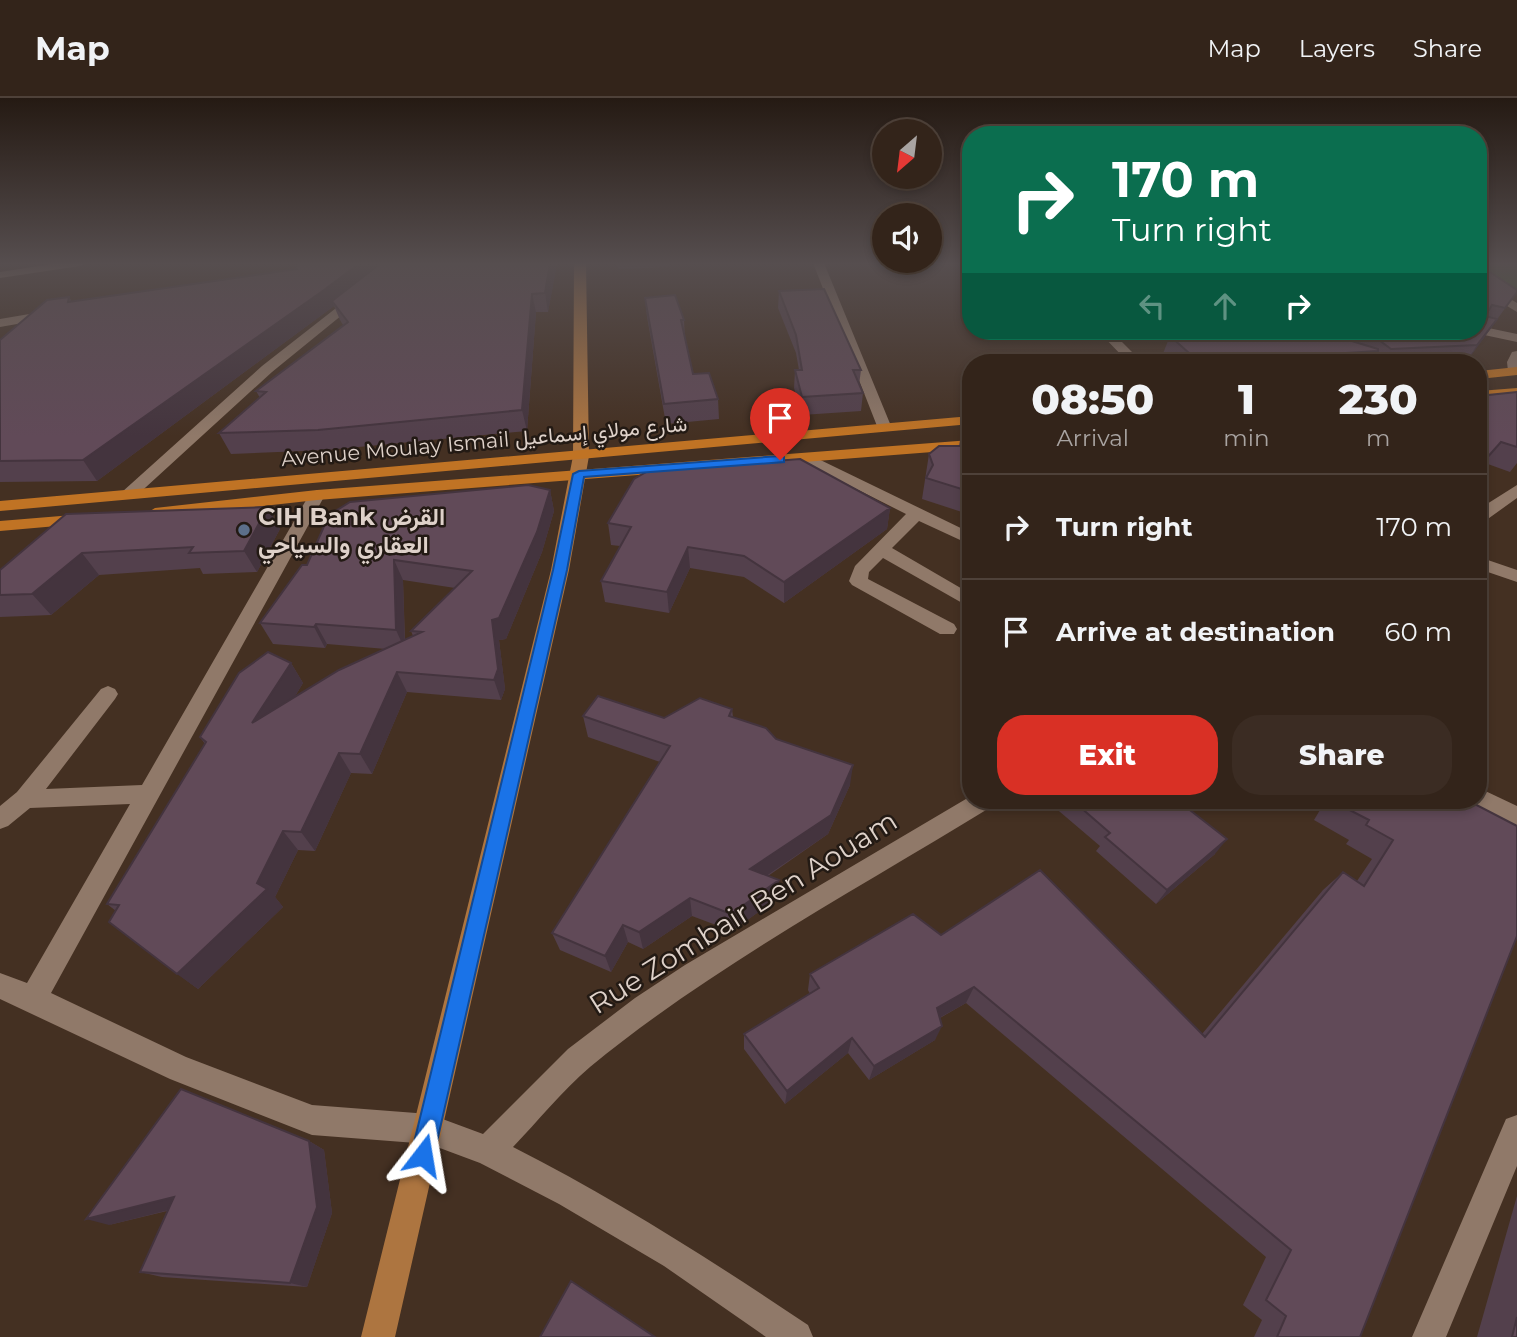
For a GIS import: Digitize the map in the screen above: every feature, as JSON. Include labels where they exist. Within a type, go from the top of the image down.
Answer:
[{"type":"highway","points":[[1487,374],[1516,371]]},
{"type":"highway","points":[[1487,394],[1517,391]]},
{"type":"highway","name":"Avenue Moulay Ismail شارع مولاي إسماعيل","points":[[140,517],[179,510],[580,465],[884,426],[962,421]]},
{"type":"highway","name":"Avenue Moulay Ismail شارع مولاي إسماعيل","points":[[0,506],[580,465],[806,458],[962,445]]},
{"type":"highway","points":[[0,498],[60,502]]},
{"type":"highway","points":[[0,526],[100,523],[59,537],[0,541]]},
{"type":"main road","points":[[378,1337],[560,570],[580,465],[580,321]]},
{"type":"street","points":[[128,495],[206,422],[328,321]]},
{"type":"street","points":[[841,321],[884,426]]},
{"type":"street","points":[[1487,332],[1517,338]]},
{"type":"street","points":[[1113,340],[1127,354]]},
{"type":"street","points":[[1516,371],[1514,362],[1517,355]]},
{"type":"street","points":[[806,458],[962,536]]},
{"type":"street","points":[[1487,511],[1517,490]]},
{"type":"street","points":[[33,999],[317,495]]},
{"type":"street","points":[[917,513],[861,570],[858,581],[947,629]]},
{"type":"street","points":[[881,549],[962,597]]},
{"type":"street","points":[[1487,566],[1517,576]]},
{"type":"street","points":[[0,819],[25,799],[107,694]]},
{"type":"street","points":[[25,799],[149,794]]},
{"type":"street","points":[[1487,801],[1517,817]]},
{"type":"street","name":"Rue Zombair Ben Aouam","points":[[488,1151],[578,1059],[645,1007],[968,809]]},
{"type":"street","points":[[0,986],[180,1069],[312,1120],[429,1129],[488,1151],[570,1193],[675,1255],[796,1337]]},
{"type":"street","points":[[1429,1337],[1464,1248],[1514,1148]]},
{"type":"building","points":[[23,321],[280,321],[83,460],[0,461],[0,340]]},
{"type":"building","points":[[530,321],[522,410],[318,430],[219,433],[266,392],[256,391],[348,322]]},
{"type":"building","points":[[649,321],[681,321],[693,374],[709,373],[718,399],[664,404]]},
{"type":"building","points":[[791,321],[839,321],[861,370],[853,370],[863,393],[802,397],[795,370],[802,370],[796,335]]},
{"type":"building","points":[[1487,321],[1496,321],[1487,332]]},
{"type":"building","points":[[1174,340],[1348,340],[1378,349],[1329,354],[1190,354]]},
{"type":"building","points":[[1379,340],[1481,340],[1477,345],[1391,349]]},
{"type":"building","points":[[1517,392],[1517,447],[1501,442],[1487,458],[1487,395]]},
{"type":"building","points":[[939,446],[962,446],[962,489],[926,478],[933,465],[929,454]]},
{"type":"building","points":[[800,459],[890,508],[784,582],[744,556],[688,547],[667,592],[601,581],[631,527],[608,523],[634,479],[648,471]]},
{"type":"building","points":[[528,485],[550,490],[537,532],[499,618],[492,620],[498,669],[494,680],[397,672],[360,754],[339,753],[301,832],[283,831],[257,883],[267,889],[177,974],[109,922],[119,905],[107,904],[206,742],[200,737],[239,673],[268,652],[291,663],[252,723],[339,670],[422,632],[411,631],[472,571],[394,560],[396,630],[260,623],[302,565],[307,565],[329,515],[350,502]]},
{"type":"building","points":[[268,507],[244,551],[189,553],[193,547],[82,553],[32,594],[0,595],[0,570],[66,514]]},
{"type":"building","points":[[598,696],[664,718],[700,698],[732,709],[729,716],[766,728],[776,739],[853,765],[831,815],[750,869],[779,880],[731,914],[690,898],[639,932],[623,925],[605,956],[552,933],[670,746],[583,716]]},
{"type":"building","points":[[1082,809],[1189,809],[1227,839],[1167,890],[1105,837],[1110,833]]},
{"type":"building","points":[[1348,809],[1484,809],[1517,826],[1517,936],[1360,1337],[1277,1337],[1286,1316],[1266,1300],[1291,1250],[974,987],[937,1008],[942,1026],[874,1066],[852,1038],[787,1091],[744,1034],[819,988],[810,974],[913,914],[941,935],[1040,870],[1205,1037],[1343,872],[1364,886],[1393,840],[1366,825],[1369,820]]},
{"type":"building","points":[[181,1089],[309,1141],[317,1207],[290,1283],[140,1272],[174,1197],[86,1219]]},
{"type":"building","points":[[571,1281],[655,1337],[540,1337]]},
{"type":"building","points":[[1517,1317],[1517,1337],[1512,1337]]},
{"type":"place","name":"CIH Bank القرض العقاري والسياحي","points":[[244,530]]},
{"type":"route","points":[[423,1155],[560,570],[579,474],[780,460]]}]
